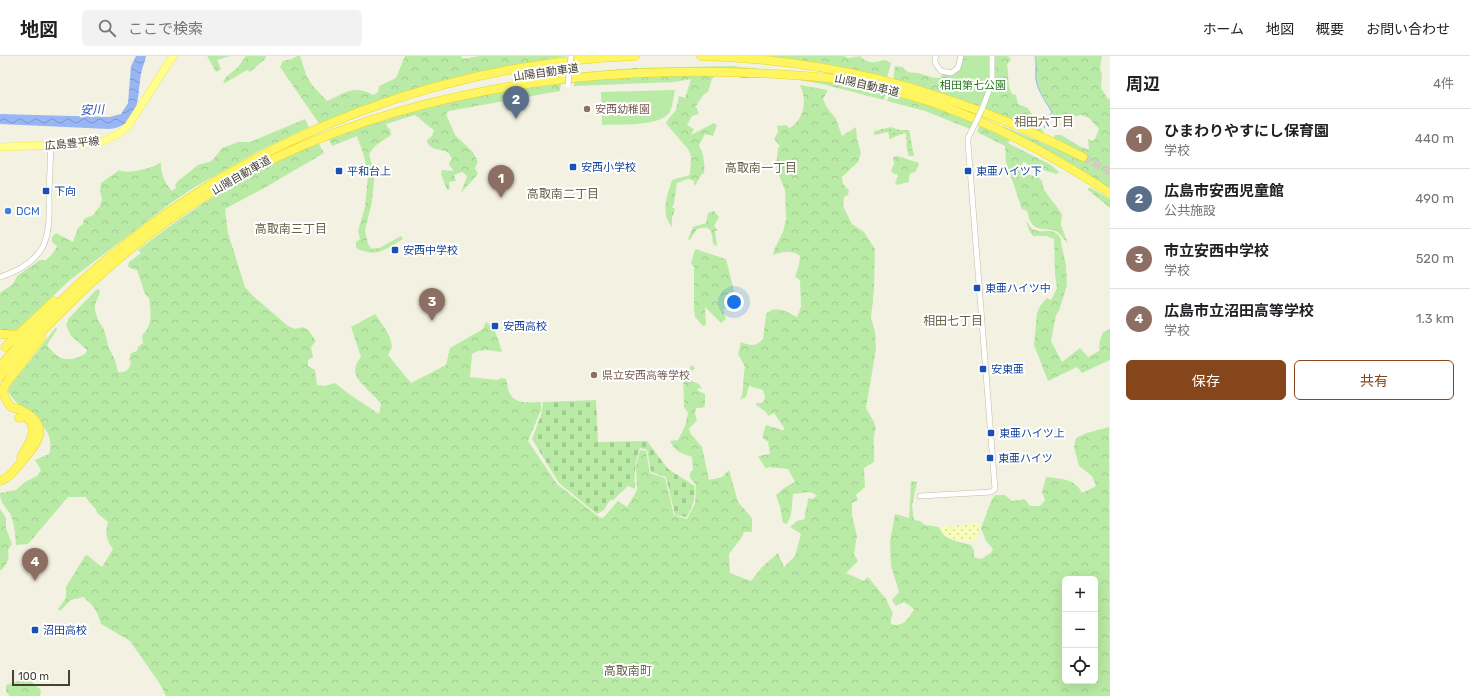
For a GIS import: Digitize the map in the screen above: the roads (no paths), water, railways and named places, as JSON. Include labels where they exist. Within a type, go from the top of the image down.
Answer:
[{"type":"highway","name":"山陽自動車道","points":[[701,56],[751,59],[800,65],[865,76],[936,95],[1020,128],[1083,157]]},
{"type":"highway","name":"山陽自動車道","points":[[0,377],[124,245],[163,216],[208,186],[255,158],[288,141],[342,118],[409,94],[460,80],[518,67],[565,60],[636,60]]},
{"type":"highway","name":"山陽自動車道","points":[[694,63],[782,69],[904,93],[965,115],[1012,136],[1057,160],[1110,194]]},
{"type":"highway","name":"山陽自動車道","points":[[0,366],[73,289],[99,270]]},
{"type":"highway","points":[[0,335],[9,337],[8,345],[66,291],[99,270]]},
{"type":"highway","points":[[0,480],[9,476],[33,449],[40,434],[34,419],[22,410],[13,408],[10,405],[4,395],[3,390],[5,384],[44,334],[99,270]]},
{"type":"highway","points":[[0,335],[18,335]]},
{"type":"highway","points":[[0,480],[9,473],[30,441],[32,432],[31,423],[25,417],[19,418]]},
{"type":"main road","name":"広島豊平線","points":[[0,147],[90,144],[103,141],[118,134],[133,120],[173,56]]},
{"type":"street","points":[[568,85],[571,56]]},
{"type":"street","points":[[936,56],[936,65],[941,71],[951,72],[958,68],[961,56]]},
{"type":"street","points":[[920,496],[991,492],[994,490],[968,149],[968,138],[992,83],[992,56]]},
{"type":"street","points":[[0,278],[28,263],[38,254],[45,242],[49,219],[51,145]]},
{"type":"water","points":[[136,56],[146,56],[141,74],[138,101],[132,116],[127,122],[119,127],[109,129],[0,124],[0,114],[109,117],[121,114],[128,103],[131,66]]},
{"type":"waterway","points":[[1035,56],[1037,84],[1052,112],[1044,128]]},
{"type":"tunnel","points":[[1083,157],[1110,172]]},
{"type":"place","name":"安西幼稚園","points":[[587,109]]},
{"type":"place","name":"広島市安西児童館","points":[[516,119]]},
{"type":"place","name":"安西小学校","points":[[573,167]]},
{"type":"place","name":"平和台上","points":[[339,171]]},
{"type":"place","name":"東亜ハイツ下","points":[[968,171]]},
{"type":"place","name":"下向","points":[[46,191]]},
{"type":"place","name":"ひまわりやすにし保育園","points":[[501,198]]},
{"type":"place","name":"DCM","points":[[8,211]]},
{"type":"place","name":"安西中学校","points":[[395,250]]},
{"type":"place","name":"東亜ハイツ中","points":[[977,288]]},
{"type":"place","name":"市立安西中学校","points":[[432,321]]},
{"type":"place","name":"安西高校","points":[[495,326]]},
{"type":"place","name":"安東亜","points":[[983,369]]},
{"type":"place","name":"県立安西高等学校","points":[[594,375]]},
{"type":"place","name":"東亜ハイツ上","points":[[991,433]]},
{"type":"place","name":"東亜ハイツ","points":[[990,458]]},
{"type":"place","name":"広島市立沼田高等学校","points":[[35,581]]},
{"type":"place","name":"沼田高校","points":[[35,630]]},
{"type":"district","name":"相田六丁目","points":[[1044,122]]},
{"type":"district","name":"高取南一丁目","points":[[761,168]]},
{"type":"district","name":"高取南二丁目","points":[[563,194]]},
{"type":"district","name":"高取南三丁目","points":[[291,229]]},
{"type":"district","name":"相田七丁目","points":[[953,321]]},
{"type":"district","name":"高取南町","points":[[628,671]]},
{"type":"park label","name":"相田第七公園","points":[[973,85]]},
{"type":"water label","name":"安川","points":[[92,110]]}]
